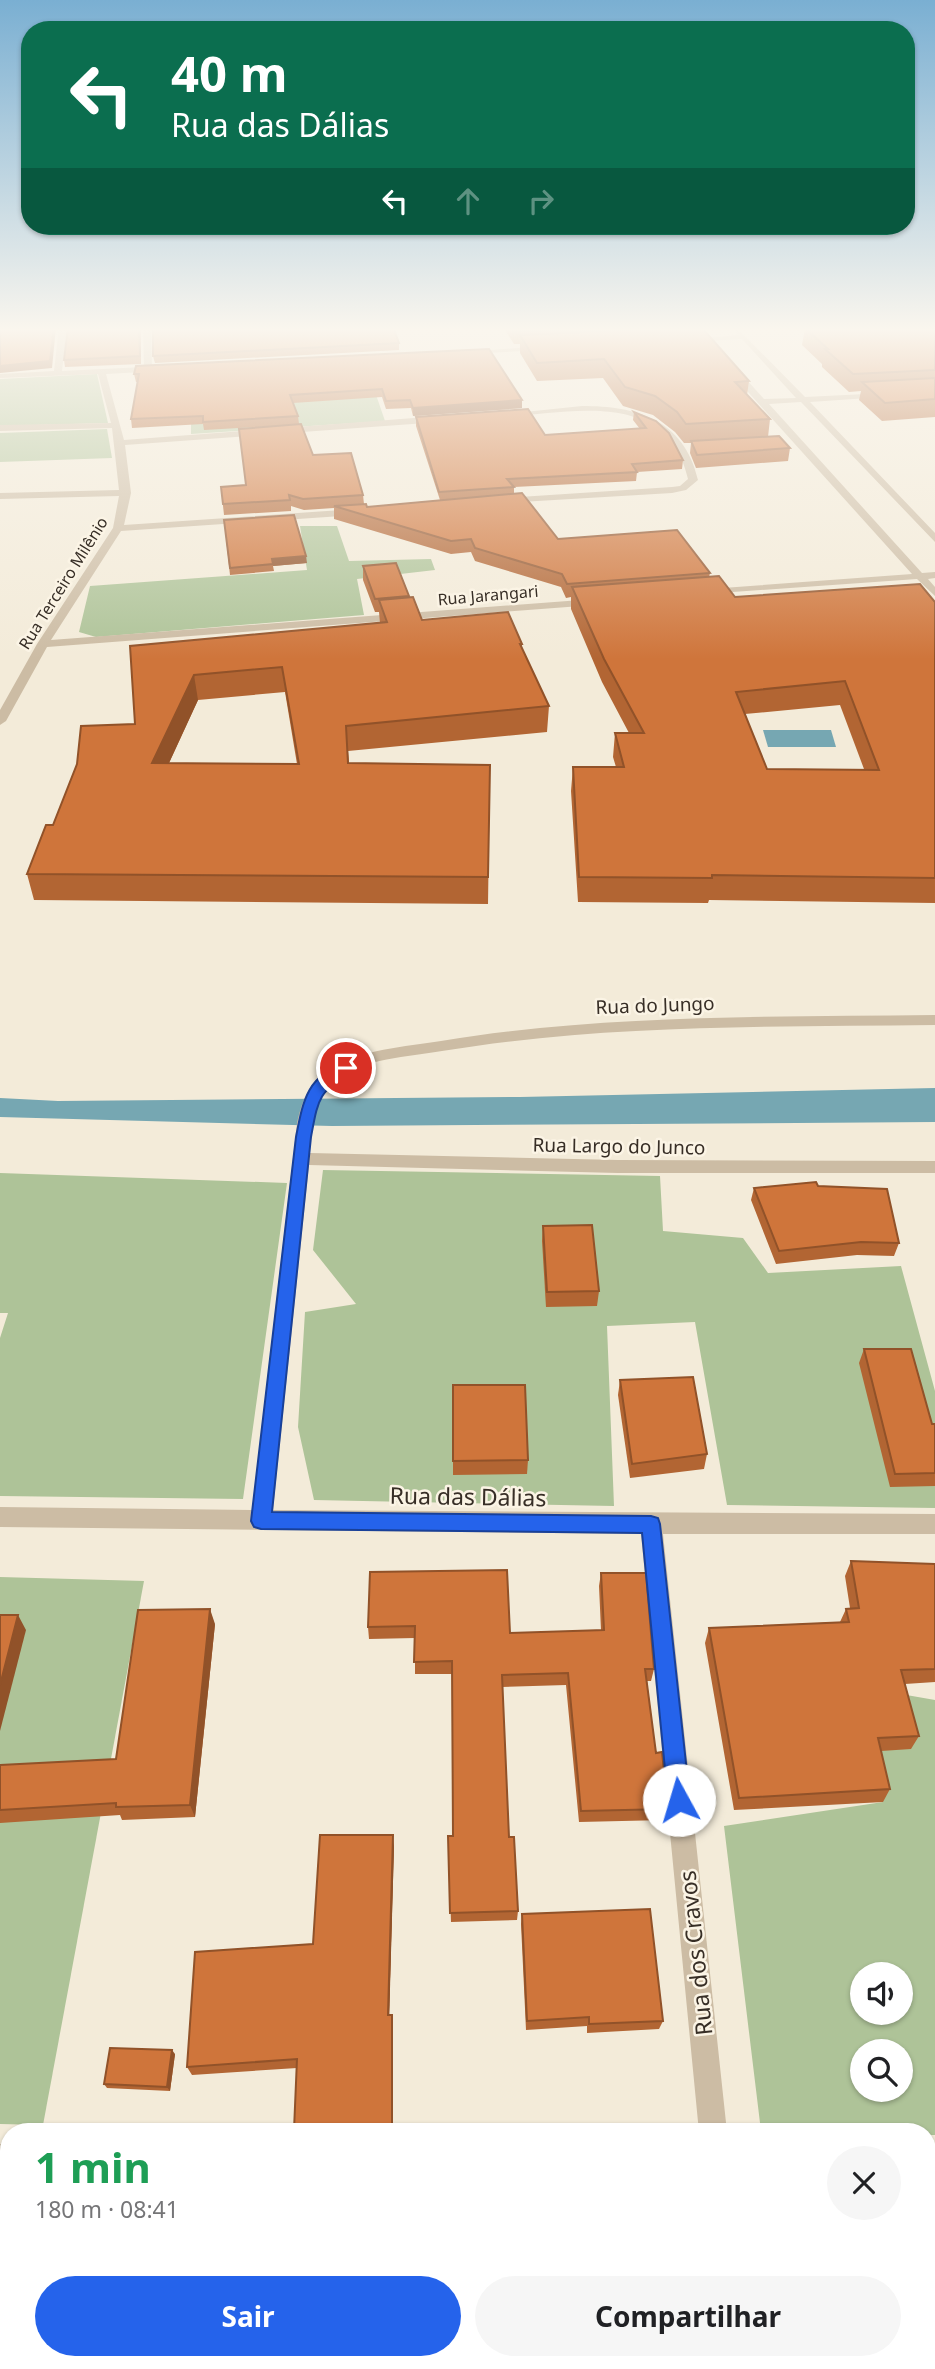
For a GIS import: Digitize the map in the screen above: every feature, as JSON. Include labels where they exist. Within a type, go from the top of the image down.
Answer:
[{"type":"street","name":"Rua Terceiro Milênio","points":[[0,722],[43,644],[118,528],[126,493],[119,438]]},
{"type":"street","points":[[120,443],[194,438]]},
{"type":"street","points":[[500,502],[682,488],[693,480],[681,449],[670,438]]},
{"type":"street","points":[[794,438],[935,593]]},
{"type":"street","points":[[841,438],[920,516],[935,538]]},
{"type":"street","points":[[785,443],[798,442]]},
{"type":"street","points":[[681,449],[694,449]]},
{"type":"street","points":[[0,496],[126,493]]},
{"type":"street","points":[[118,528],[364,511]]},
{"type":"street","points":[[696,593],[935,575]]},
{"type":"street","name":"Rua Jarangari","points":[[43,644],[612,600]]},
{"type":"street","name":"Rua do Jungo","points":[[302,1159],[303,1137],[311,1097],[323,1081],[346,1068],[379,1057],[478,1038],[624,1025],[935,1020]]},
{"type":"street","points":[[261,1521],[302,1159]]},
{"type":"street","name":"Rua Largo do Junco","points":[[302,1159],[587,1167],[935,1167]]},
{"type":"street","name":"Rua das Dálias","points":[[0,1517],[651,1524],[935,1524]]},
{"type":"street","name":"Rua dos Cravos","points":[[651,1524],[712,2123]]},
{"type":"green space","points":[[0,438],[108,438],[112,458],[0,462]]},
{"type":"green space","points":[[300,526],[337,526],[349,561],[431,559],[435,570],[357,579],[364,615],[96,637],[79,632],[90,586],[307,570]]},
{"type":"green space","points":[[323,1170],[660,1176],[663,1231],[743,1238],[768,1273],[901,1266],[935,1391],[935,1508],[727,1505],[695,1322],[607,1326],[614,1506],[314,1500],[298,1427],[305,1312],[356,1304],[313,1250]]},
{"type":"green space","points":[[0,1173],[287,1183],[243,1499],[0,1496],[0,1338],[8,1313],[0,1313]]},
{"type":"green space","points":[[0,1577],[144,1581],[43,2123],[0,2123]]},
{"type":"green space","points":[[855,1686],[935,1700],[935,2123],[760,2123],[724,1826],[883,1802]]},
{"type":"water","points":[[763,730],[831,730],[836,747],[768,747]]},
{"type":"water","points":[[935,1088],[935,1122],[332,1126],[0,1117],[0,1098],[58,1101],[520,1097]]},
{"type":"building","points":[[240,438],[306,438],[313,455],[351,453],[363,495],[303,499],[289,495],[290,500],[223,504],[221,487],[246,485]]},
{"type":"building","points":[[422,438],[671,438],[683,460],[632,464],[637,472],[507,479],[514,487],[439,492]]},
{"type":"building","points":[[780,438],[790,448],[697,455],[691,441]]},
{"type":"building","points":[[522,493],[558,539],[677,530],[710,573],[567,584],[562,574],[475,548],[471,539],[451,541],[334,506],[366,504],[367,507]]},
{"type":"building","points":[[294,515],[306,556],[272,559],[273,564],[230,568],[224,520]]},
{"type":"building","points":[[396,563],[409,596],[375,599],[363,566]]},
{"type":"building","points":[[719,576],[735,597],[920,584],[935,602],[935,878],[712,875],[712,878],[579,877],[573,767],[624,767],[615,733],[644,733],[604,659],[572,587]],"holes":[[[845,681],[879,770],[767,769],[736,692]]]},
{"type":"building","points":[[413,597],[422,620],[508,612],[549,706],[346,726],[348,763],[490,765],[488,877],[27,874],[46,825],[53,825],[77,764],[81,726],[135,724],[130,646],[387,622],[379,600]],"holes":[[[282,667],[299,764],[152,763],[194,675]]]},
{"type":"building","points":[[816,1182],[818,1186],[887,1189],[899,1243],[861,1242],[779,1251],[754,1188]]},
{"type":"building","points":[[592,1225],[599,1291],[547,1292],[543,1226]]},
{"type":"building","points":[[864,1349],[911,1349],[932,1424],[935,1424],[935,1473],[895,1474]]},
{"type":"building","points":[[693,1377],[707,1454],[632,1464],[620,1380]]},
{"type":"building","points":[[453,1385],[525,1385],[528,1460],[453,1461]]},
{"type":"building","points":[[851,1561],[935,1564],[935,1669],[901,1670],[919,1736],[878,1738],[890,1789],[739,1798],[709,1628],[849,1622],[846,1609],[859,1608]]},
{"type":"building","points":[[507,1570],[510,1633],[604,1630],[601,1573],[646,1573],[654,1669],[645,1669],[656,1753],[662,1752],[668,1809],[581,1811],[568,1673],[502,1675],[509,1837],[514,1837],[518,1911],[450,1913],[448,1836],[453,1836],[452,1661],[414,1662],[415,1626],[368,1627],[370,1572]]},
{"type":"building","points":[[210,1609],[190,1805],[116,1807],[116,1803],[0,1810],[0,1765],[116,1759],[138,1610]]},
{"type":"building","points":[[0,1615],[18,1615],[0,1685]]},
{"type":"building","points":[[320,1835],[393,1835],[388,2015],[392,2015],[392,2123],[294,2123],[297,2059],[187,2067],[195,1952],[313,1944]]},
{"type":"building","points":[[650,1909],[663,2021],[589,2024],[589,2017],[527,2021],[522,1914]]},
{"type":"building","points":[[110,2048],[172,2050],[167,2087],[104,2084]]},
{"type":"route","points":[[346,1068],[323,1081],[311,1097],[303,1137],[261,1521],[651,1524],[679,1800]]}]
